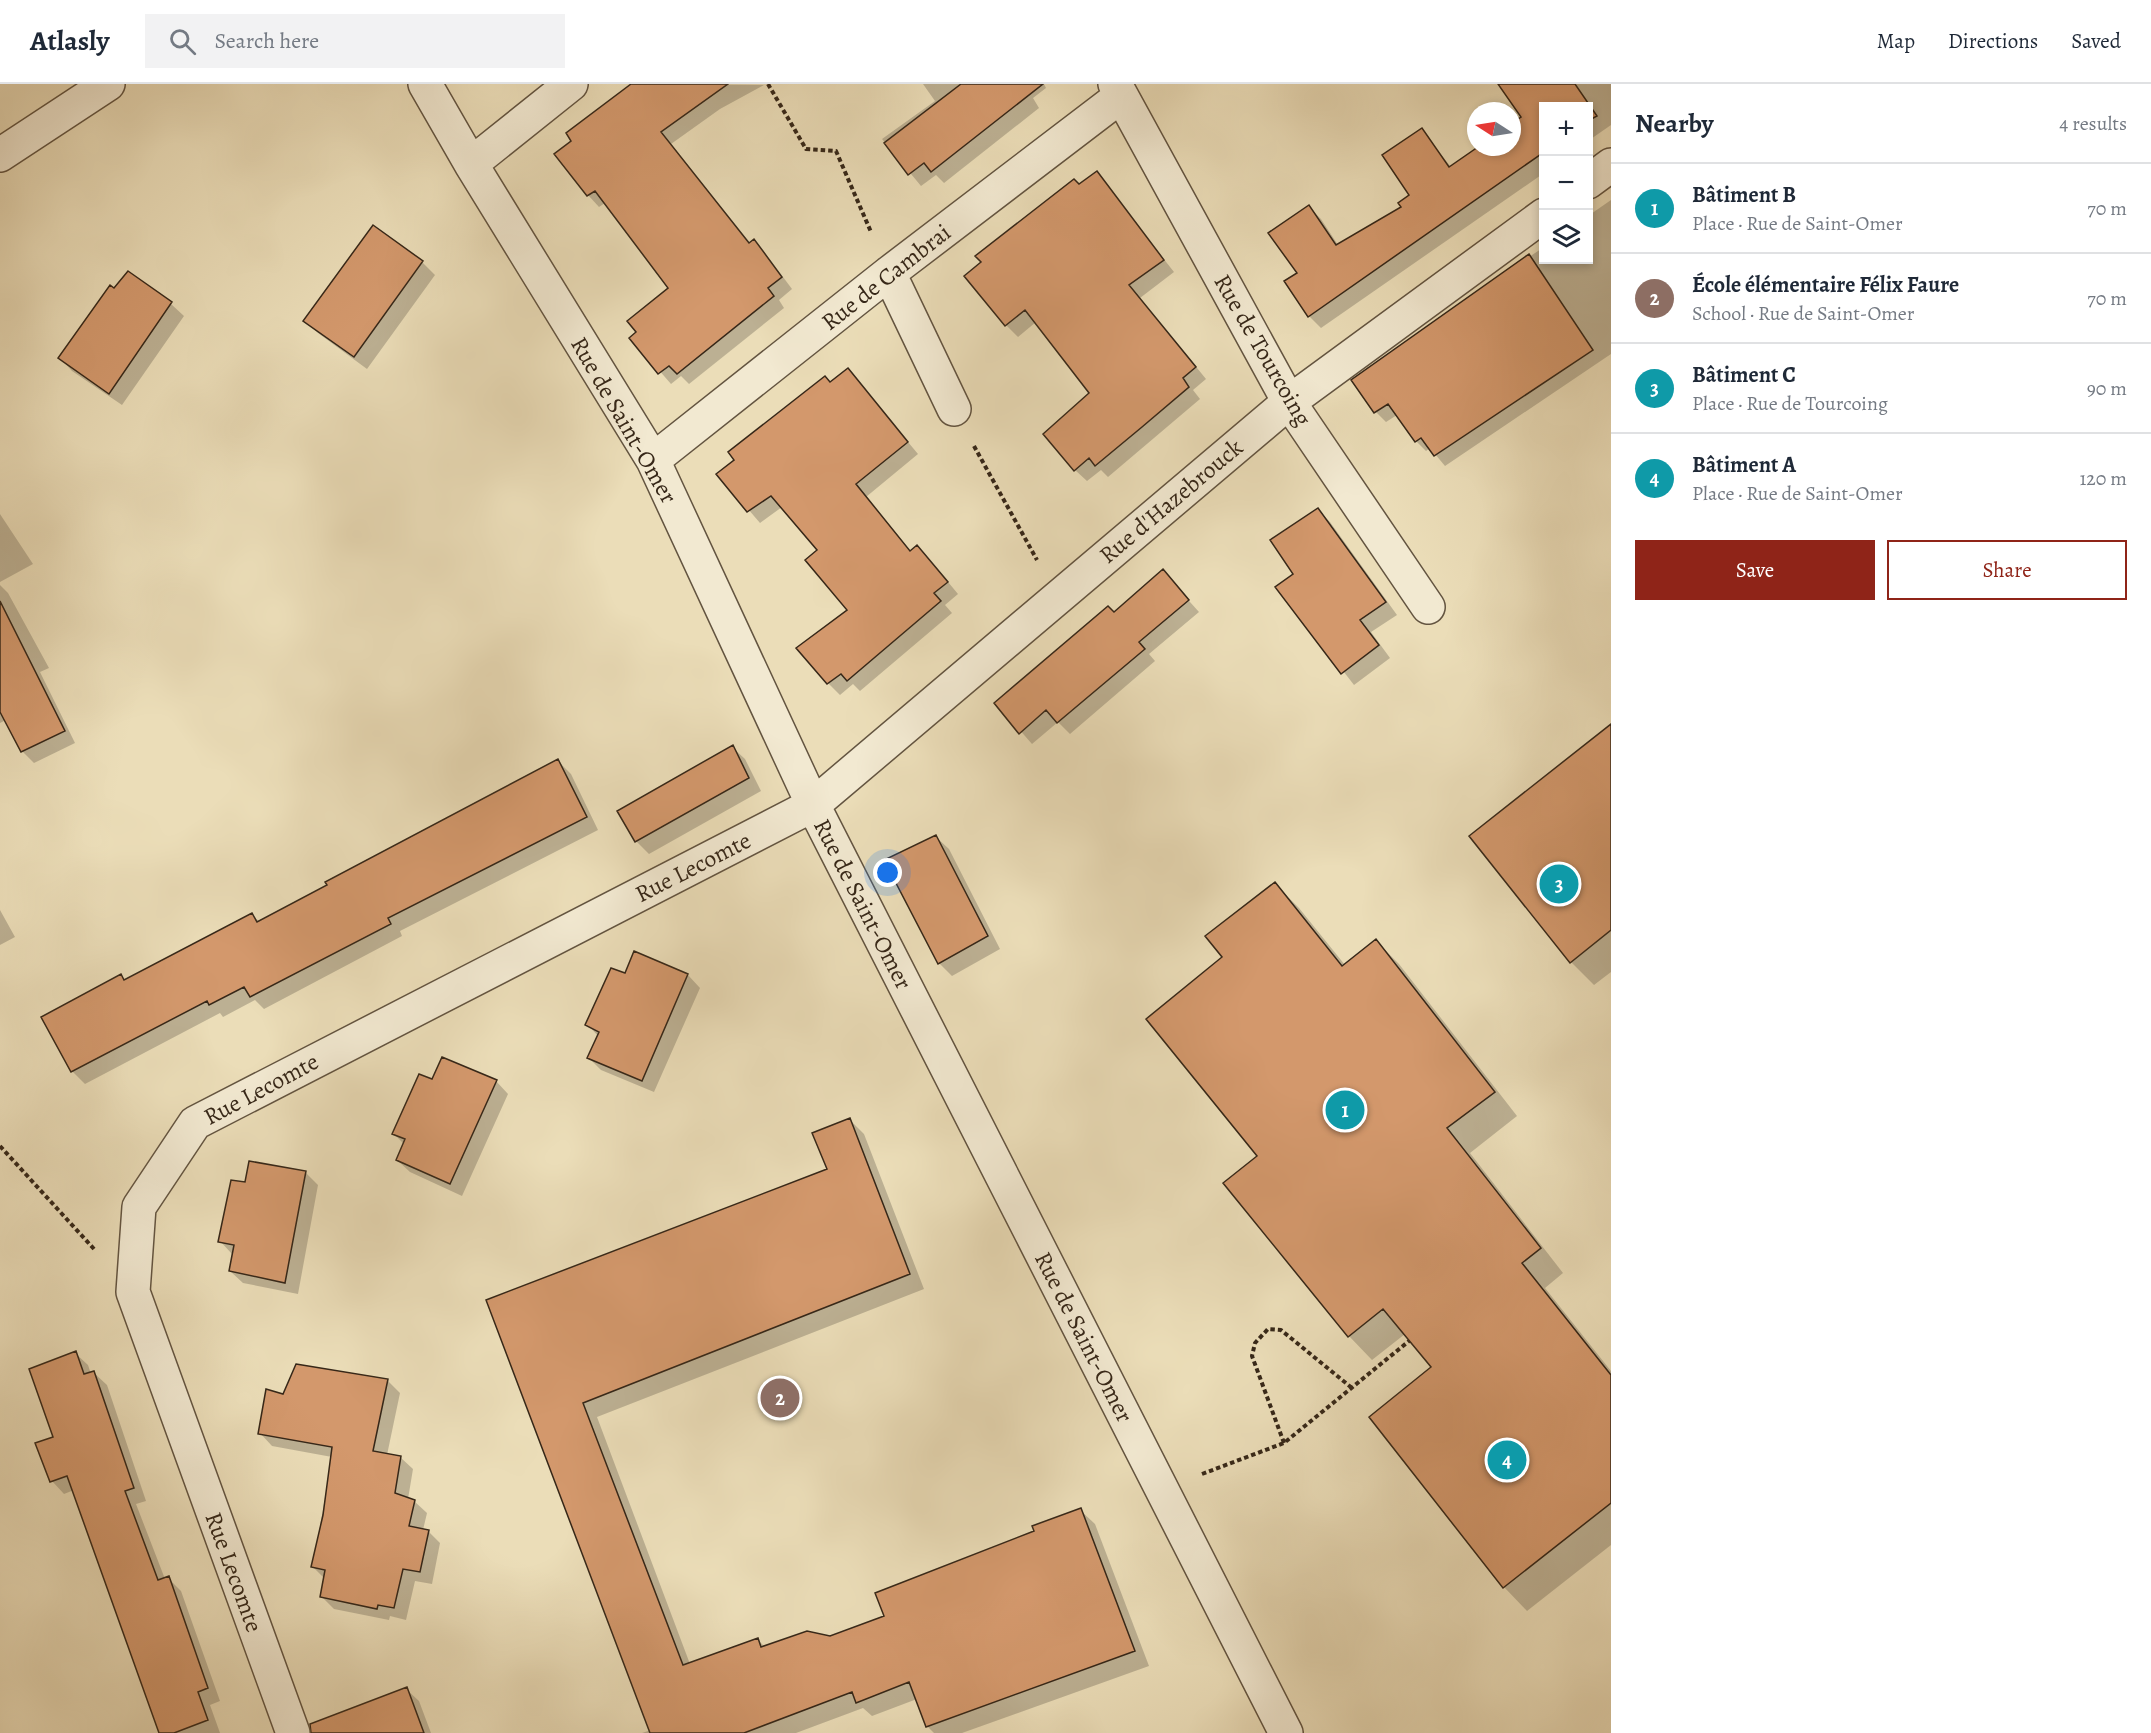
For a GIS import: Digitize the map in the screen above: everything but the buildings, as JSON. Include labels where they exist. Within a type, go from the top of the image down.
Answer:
[{"type":"street","points":[[0,156],[108,84]]},
{"type":"street","name":"Rue de Saint-Omer","points":[[425,84],[471,164],[653,460],[813,805],[1286,1733]]},
{"type":"street","points":[[471,164],[571,84]]},
{"type":"street","name":"Rue de Cambrai","points":[[653,460],[1118,90]]},
{"type":"street","name":"Rue de Tourcoing","points":[[1118,90],[1289,402],[1428,607]]},
{"type":"street","points":[[1593,178],[1611,165]]},
{"type":"street","name":"Rue d'Hazebrouck","points":[[813,805],[1289,402],[1539,219]]},
{"type":"street","points":[[889,273],[954,409]]},
{"type":"street","name":"Rue Lecomte","points":[[293,1733],[133,1292],[139,1208],[195,1123],[813,805]]},
{"type":"path","points":[[768,84],[806,149],[836,151],[889,273]]},
{"type":"path","points":[[954,409],[1058,597]]},
{"type":"path","points":[[0,1146],[133,1292]]},
{"type":"path","points":[[1284,1443],[1252,1356],[1260,1335],[1268,1329],[1281,1330],[1352,1388]]},
{"type":"path","points":[[1162,1490],[1284,1443],[1409,1341]]},
{"type":"place","name":"Bâtiment C","points":[[1559,884]]},
{"type":"place","name":"Bâtiment B","points":[[1345,1110]]},
{"type":"place","name":"École élémentaire Félix Faure","points":[[780,1398]]},
{"type":"place","name":"Bâtiment A","points":[[1507,1460]]}]
